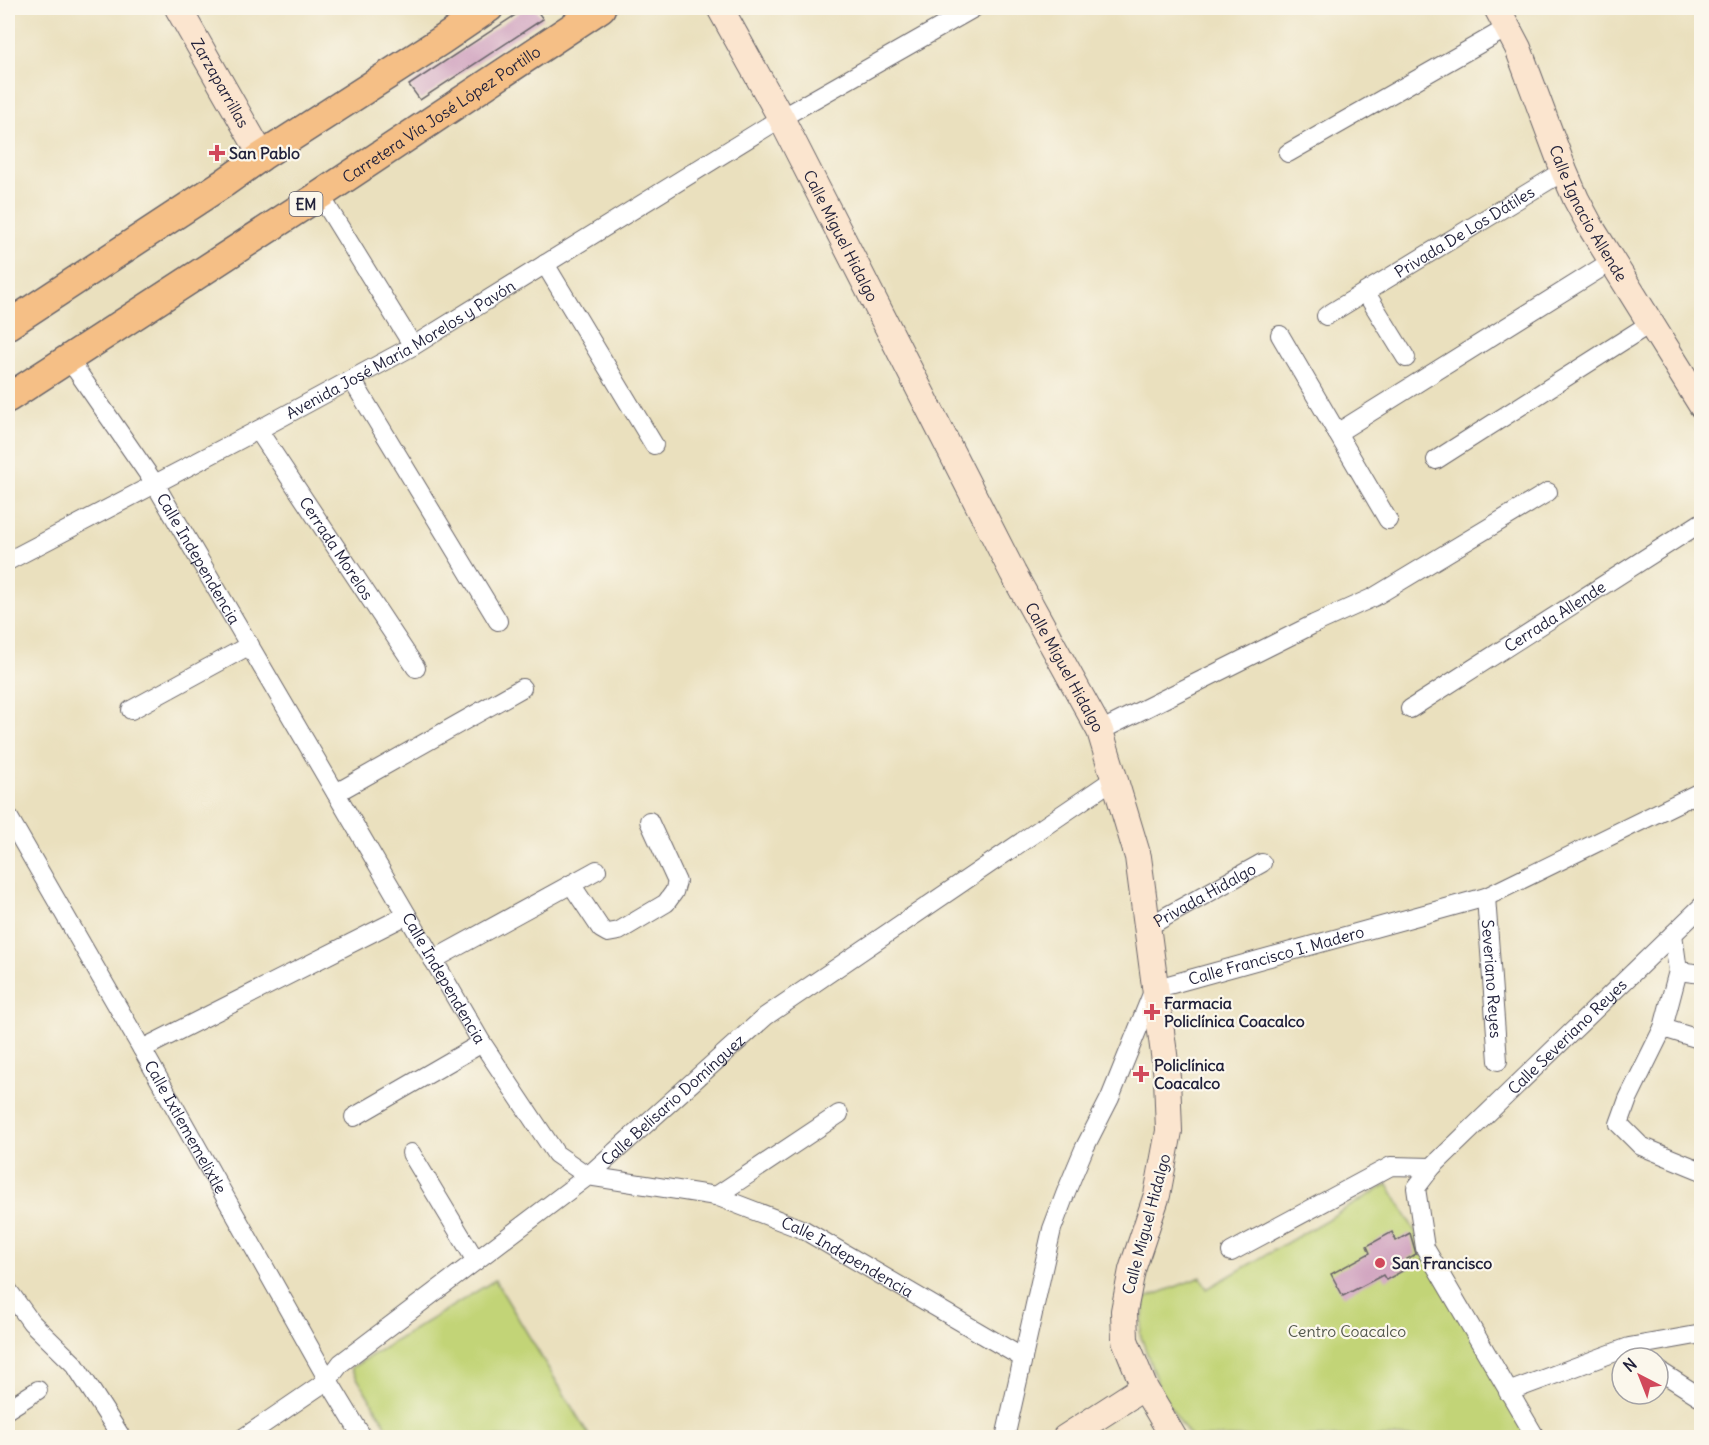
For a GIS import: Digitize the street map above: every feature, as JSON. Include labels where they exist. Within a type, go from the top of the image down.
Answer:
[{"type":"main road","points":[[8,325],[489,8]]},
{"type":"main road","name":"Carretera Vía José López Portillo","points":[[8,398],[320,195],[601,8]]},
{"type":"street","name":"Zarzaparrillas","points":[[178,8],[262,156]]},
{"type":"street","name":"Calle Miguel Hidalgo","points":[[720,8],[781,118],[1012,573],[1100,731],[1138,857],[1167,1077],[1169,1131],[1157,1195],[1132,1270],[1124,1311],[1125,1340],[1144,1387],[1174,1437]]},
{"type":"street","points":[[781,118],[974,8]]},
{"type":"street","points":[[1288,153],[1502,18]]},
{"type":"street","name":"Calle Ignacio Allende","points":[[1502,18],[1518,48],[1564,171],[1581,209],[1701,406]]},
{"type":"street","name":"Avenida José María Morelos y Pavón","points":[[8,561],[413,346],[781,118]]},
{"type":"street","name":"Privada De Los Dátiles","points":[[1326,316],[1564,171]]},
{"type":"street","points":[[320,195],[413,346]]},
{"type":"street","points":[[1337,433],[1612,261]]},
{"type":"street","points":[[545,264],[654,445]]},
{"type":"street","points":[[1366,292],[1406,358]]},
{"type":"street","points":[[1436,460],[1651,323]]},
{"type":"street","points":[[1280,335],[1388,520]]},
{"type":"street","name":"Calle Independencia","points":[[66,359],[77,371],[155,484],[482,1043],[556,1154],[588,1176],[716,1196],[804,1230],[1023,1358]]},
{"type":"street","points":[[352,380],[498,621]]},
{"type":"street","name":"Cerrada Morelos","points":[[258,430],[416,668]]},
{"type":"street","points":[[1100,731],[1314,624],[1374,597],[1548,492]]},
{"type":"street","name":"Cerrada Allende","points":[[1410,709],[1701,522]]},
{"type":"street","points":[[131,710],[249,645]]},
{"type":"street","points":[[336,793],[522,688]]},
{"type":"street","name":"Calle Belisario Domínguez","points":[[243,1437],[327,1380],[341,1363],[588,1176],[766,1016],[1114,779]]},
{"type":"street","name":"Calle Francisco I. Madero","points":[[1154,989],[1486,897],[1701,791]]},
{"type":"street","name":"Calle Ixtlememelixtle","points":[[8,816],[142,1049],[327,1380],[363,1437]]},
{"type":"street","points":[[571,884],[601,929],[608,933],[619,931],[666,903],[674,892],[677,882],[649,821]]},
{"type":"street","name":"Privada Hidalgo","points":[[1147,927],[1262,863]]},
{"type":"street","points":[[434,960],[597,870]]},
{"type":"street","name":"Severiano Reyes","points":[[1486,897],[1498,1061]]},
{"type":"street","name":"Calle Severiano Reyes","points":[[1536,1437],[1425,1248],[1416,1188],[1432,1167],[1673,934],[1699,912]]},
{"type":"street","points":[[142,1049],[407,915]]},
{"type":"street","points":[[1673,934],[1678,971],[1664,1028],[1628,1099],[1618,1125],[1641,1146],[1701,1171]]},
{"type":"street","points":[[1678,971],[1701,974]]},
{"type":"street","points":[[1005,1437],[1052,1229],[1084,1149],[1110,1098],[1154,989]]},
{"type":"street","points":[[1664,1028],[1701,1040]]},
{"type":"street","points":[[354,1118],[482,1043]]},
{"type":"street","points":[[716,1196],[839,1114]]},
{"type":"street","points":[[411,1153],[476,1260]]},
{"type":"street","points":[[1231,1252],[1391,1166],[1432,1167]]},
{"type":"street","points":[[8,1290],[31,1322],[75,1365],[122,1437]]},
{"type":"street","points":[[1658,1346],[1701,1334]]},
{"type":"street","points":[[1508,1392],[1610,1360]]},
{"type":"street","points":[[1670,1378],[1701,1398]]},
{"type":"street","points":[[1065,1437],[1144,1387]]},
{"type":"street","points":[[8,1409],[38,1390]]},
{"type":"green space","name":"Centro Coacalco","points":[[1388,1184],[1532,1437],[1190,1437],[1160,1391],[1140,1334],[1146,1298],[1201,1277],[1207,1289]]},
{"type":"green space","points":[[495,1280],[590,1437],[393,1437],[351,1368]]},
{"type":"building","points":[[526,8],[535,8],[543,19],[420,100],[409,85]]},
{"type":"building","name":"San Francisco","points":[[1392,1232],[1396,1241],[1410,1233],[1416,1254],[1407,1259],[1410,1267],[1386,1280],[1383,1275],[1343,1296],[1331,1274],[1370,1253],[1367,1246]]},
{"type":"place","name":"San Pablo","points":[[217,153]]},
{"type":"place","name":"Farmacia Policlínica Coacalco","points":[[1152,1012]]},
{"type":"place","name":"Policlínica Coacalco","points":[[1141,1074]]},
{"type":"place","name":"San Francisco","points":[[1380,1263]]}]
